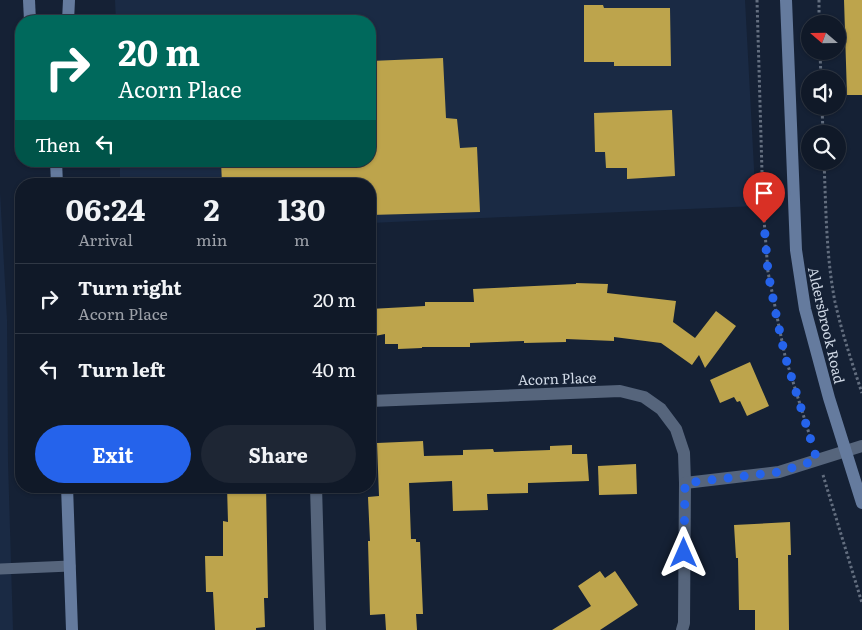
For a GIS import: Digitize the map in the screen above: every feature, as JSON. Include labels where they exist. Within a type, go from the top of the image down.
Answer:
[{"type":"street","points":[[29,0],[30,15]]},
{"type":"street","points":[[68,15],[69,0]]},
{"type":"street","name":"Aldersbrook Road","points":[[786,0],[796,250],[805,309],[829,398],[862,502]]},
{"type":"street","name":"Acorn Place","points":[[376,401],[620,391],[644,397],[661,409],[676,429],[684,453],[684,624],[682,630]]},
{"type":"street","points":[[685,483],[779,472],[862,446]]},
{"type":"street","points":[[67,493],[72,630]]},
{"type":"street","points":[[316,493],[320,630]]},
{"type":"lane","points":[[0,569],[70,566]]},
{"type":"path","points":[[756,0],[763,206],[768,272],[785,356],[862,603]]},
{"type":"path","points":[[819,0],[820,15]]},
{"type":"path","points":[[824,170],[828,255],[836,302],[847,346],[862,393]]},
{"type":"shaded area","points":[[115,0],[745,0],[756,206],[376,223],[376,178],[120,178],[120,167],[376,167],[376,15],[116,15]]},
{"type":"shaded area","points":[[0,192],[7,320],[8,462],[13,630],[0,630]]},
{"type":"building","points":[[844,0],[862,0],[862,95],[847,95],[846,15],[844,15]]},
{"type":"building","points":[[584,5],[603,5],[604,8],[670,8],[671,66],[614,66],[614,62],[584,62]]},
{"type":"building","points":[[443,58],[446,118],[457,119],[460,148],[477,147],[480,212],[376,215],[376,178],[222,178],[221,167],[376,167],[376,61]]},
{"type":"building","points":[[672,110],[675,176],[627,179],[627,168],[606,168],[605,152],[595,152],[594,113]]},
{"type":"building","points":[[608,284],[607,293],[676,301],[673,322],[695,338],[716,311],[736,326],[705,368],[699,355],[692,365],[661,343],[614,337],[614,341],[566,339],[566,342],[470,343],[470,347],[398,349],[398,344],[385,344],[385,334],[376,336],[376,309],[425,306],[425,302],[474,302],[473,289]]},
{"type":"building","points":[[750,362],[769,406],[747,416],[740,401],[737,402],[734,397],[720,403],[710,380]]},
{"type":"building","points":[[423,441],[424,456],[463,455],[463,450],[493,449],[494,452],[550,450],[550,446],[572,445],[572,454],[587,454],[589,481],[528,483],[528,493],[487,494],[488,510],[453,511],[452,481],[409,483],[411,539],[416,539],[416,542],[420,542],[423,614],[416,614],[417,630],[386,630],[385,614],[370,615],[368,497],[379,496],[377,443]]},
{"type":"building","points":[[636,464],[637,494],[599,495],[598,466]]},
{"type":"building","points":[[227,493],[266,493],[268,598],[264,598],[265,627],[256,628],[256,630],[215,630],[213,592],[206,592],[205,556],[223,556],[223,521],[228,522]]},
{"type":"building","points":[[790,522],[791,555],[788,555],[789,630],[755,630],[755,610],[739,610],[738,558],[736,558],[734,525]]},
{"type":"building","points":[[600,571],[605,578],[615,571],[638,605],[600,630],[552,630],[591,606],[578,586]]},
{"type":"route","points":[[684,553],[685,483],[779,472],[817,460],[785,356],[768,272],[764,223]]}]
